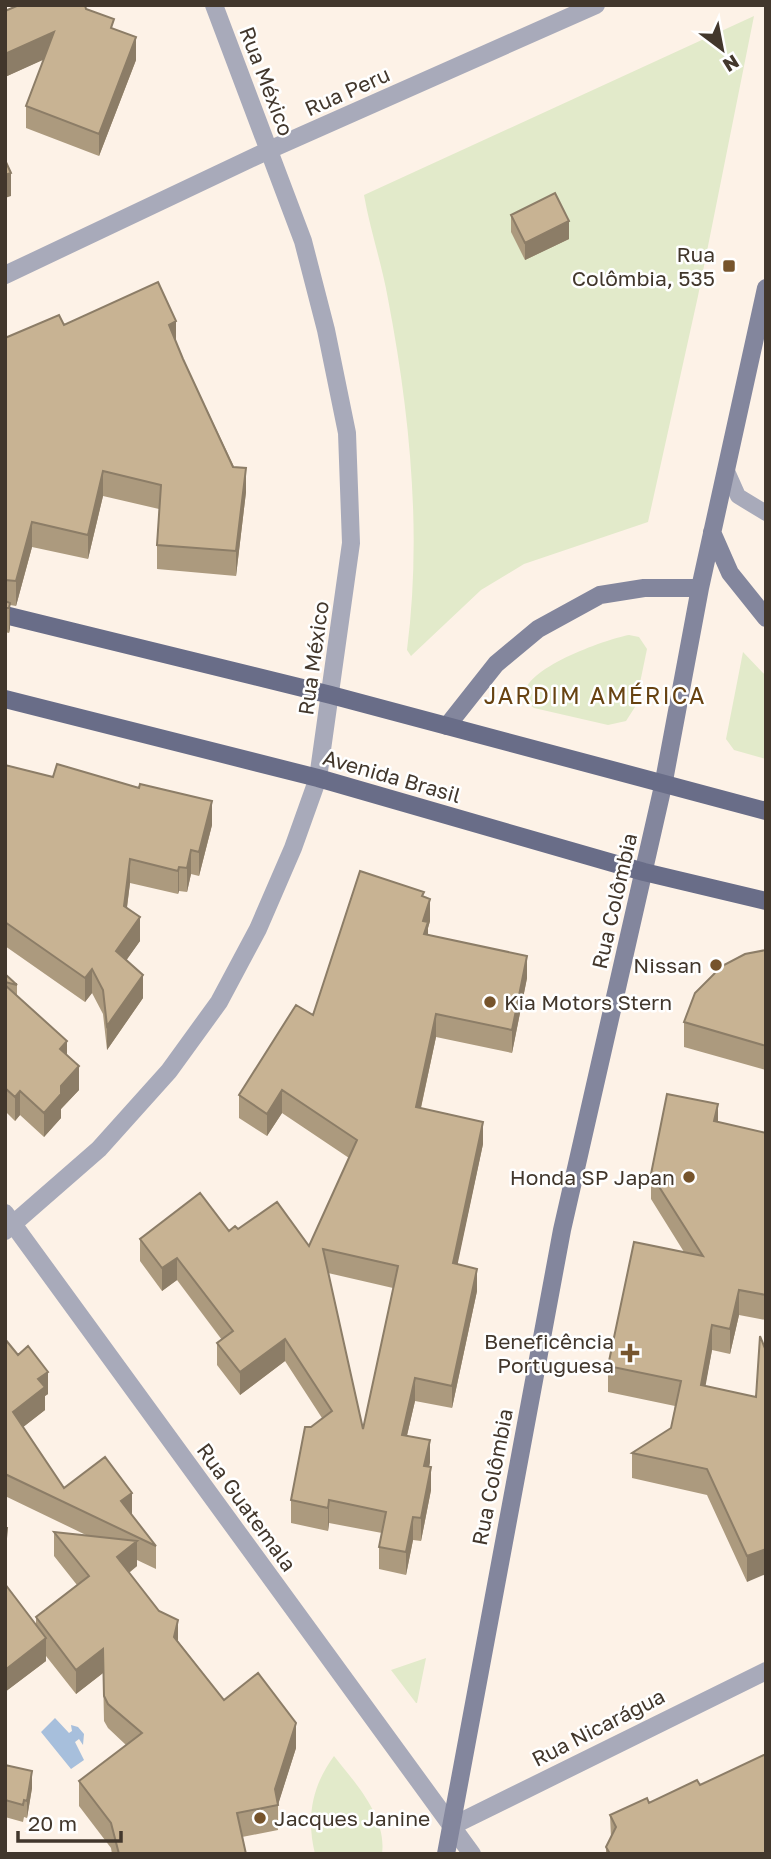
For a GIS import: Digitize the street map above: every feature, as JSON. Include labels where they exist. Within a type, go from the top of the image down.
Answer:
[{"type":"main road","name":"Rua Colômbia","points":[[446,1854],[562,1230],[663,786],[700,588],[766,288]]},
{"type":"main road","points":[[712,532],[730,573],[766,618]]},
{"type":"main road","points":[[447,726],[496,664],[538,629],[600,595],[644,587],[700,588]]},
{"type":"main road","points":[[5,615],[331,695],[663,786],[766,811]]},
{"type":"main road","name":"Avenida Brasil","points":[[5,699],[318,778],[644,872],[766,901]]},
{"type":"street","name":"Rua México","points":[[8,1223],[99,1149],[169,1071],[219,1002],[258,929],[293,848],[318,778],[351,543],[347,433],[326,330],[303,241],[214,5]]},
{"type":"street","name":"Rua Peru","points":[[5,275],[269,150],[596,5]]},
{"type":"street","name":"Rua Guatemala","points":[[8,1223],[472,1854]]},
{"type":"street","name":"Rua Nicarágua","points":[[452,1826],[766,1671]]},
{"type":"lane","points":[[726,469],[738,496],[766,513]]},
{"type":"green space","points":[[754,16],[698,296],[648,522],[524,564],[481,590],[411,656],[407,650],[413,562],[408,430],[388,299],[364,195]]},
{"type":"green space","points":[[629,635],[639,637],[647,649],[635,707],[626,721],[608,725],[534,708],[525,696],[528,684],[558,661],[600,643]]},
{"type":"green space","points":[[743,652],[766,676],[766,759],[734,750],[726,739]]},
{"type":"green space","points":[[426,1658],[417,1703],[416,1703],[391,1670]]},
{"type":"green space","points":[[334,1756],[375,1813],[380,1826],[382,1854],[315,1854],[311,1827],[313,1802],[320,1779]]},
{"type":"water","points":[[55,1718],[69,1733],[72,1731],[71,1725],[78,1727],[84,1734],[83,1745],[79,1739],[75,1742],[84,1760],[71,1769],[41,1732]]},
{"type":"building","points":[[19,5],[85,5],[86,9],[114,19],[111,28],[136,37],[99,134],[26,106],[54,32],[5,54],[5,11]]},
{"type":"building","points":[[5,160],[11,173],[5,175]]},
{"type":"building","points":[[555,193],[569,221],[525,243],[511,215]]},
{"type":"building","points":[[158,282],[176,321],[169,325],[233,467],[246,468],[236,551],[157,545],[161,485],[103,471],[88,535],[32,522],[16,581],[5,580],[5,338],[59,315],[64,325]]},
{"type":"building","points":[[57,764],[139,788],[140,784],[212,801],[199,852],[191,850],[187,868],[179,867],[178,871],[130,859],[124,906],[140,917],[116,951],[143,975],[107,1026],[103,990],[92,969],[85,978],[5,922],[5,765],[53,777]]},
{"type":"building","points":[[360,871],[424,892],[422,896],[430,899],[423,921],[428,922],[424,934],[527,956],[512,1030],[436,1014],[416,1107],[483,1122],[453,1263],[477,1269],[452,1386],[415,1378],[402,1435],[430,1440],[424,1466],[431,1467],[421,1518],[413,1517],[406,1552],[379,1547],[386,1512],[329,1500],[328,1508],[291,1500],[305,1427],[311,1427],[332,1411],[285,1339],[240,1372],[217,1343],[233,1331],[177,1258],[162,1268],[140,1239],[200,1193],[229,1231],[235,1226],[238,1229],[277,1202],[309,1246],[357,1140],[282,1090],[267,1114],[239,1095],[296,1005],[313,1015]],"holes":[[[323,1249],[398,1266],[363,1429]]]},
{"type":"building","points":[[766,950],[766,1046],[684,1022],[695,993],[722,966],[745,954]]},
{"type":"building","points":[[5,974],[17,985],[5,982]]},
{"type":"building","points":[[5,985],[67,1041],[60,1049],[79,1066],[61,1086],[61,1094],[44,1113],[20,1091],[15,1097],[5,1088]]},
{"type":"building","points":[[667,1094],[718,1104],[714,1121],[766,1133],[766,1295],[739,1290],[730,1329],[712,1325],[701,1385],[756,1397],[760,1336],[766,1351],[766,1549],[747,1556],[707,1469],[632,1453],[671,1428],[681,1381],[608,1366],[634,1242],[703,1256],[651,1174]]},
{"type":"building","points":[[5,1339],[18,1355],[28,1346],[48,1372],[38,1379],[45,1387],[13,1412],[64,1488],[105,1457],[132,1493],[121,1501],[156,1546],[5,1474]]},
{"type":"building","points":[[54,1532],[137,1541],[117,1557],[159,1611],[178,1620],[174,1637],[224,1700],[258,1673],[296,1723],[275,1789],[278,1805],[237,1813],[246,1854],[119,1854],[111,1823],[79,1781],[142,1733],[108,1704],[104,1696],[103,1649],[76,1670],[36,1617],[89,1576]]},
{"type":"building","points":[[5,1584],[46,1638],[5,1670]]},
{"type":"building","points":[[766,1754],[766,1854],[610,1854],[606,1847],[616,1827],[610,1815],[647,1798],[649,1803],[697,1780],[700,1785]]},
{"type":"building","points":[[5,1765],[32,1771],[27,1801],[24,1800],[23,1805],[5,1800]]},
{"type":"place","name":"Rua Colômbia, 535","points":[[729,266]]},
{"type":"place","name":"Nissan","points":[[716,965]]},
{"type":"place","name":"Kia Motors Stern","points":[[490,1002]]},
{"type":"place","name":"Honda SP Japan","points":[[689,1177]]},
{"type":"place","name":"Beneficência Portuguesa","points":[[630,1353]]},
{"type":"place","name":"Jacques Janine","points":[[260,1818]]},
{"type":"district","name":"JARDIM AMÉRICA","points":[[595,695]]}]
